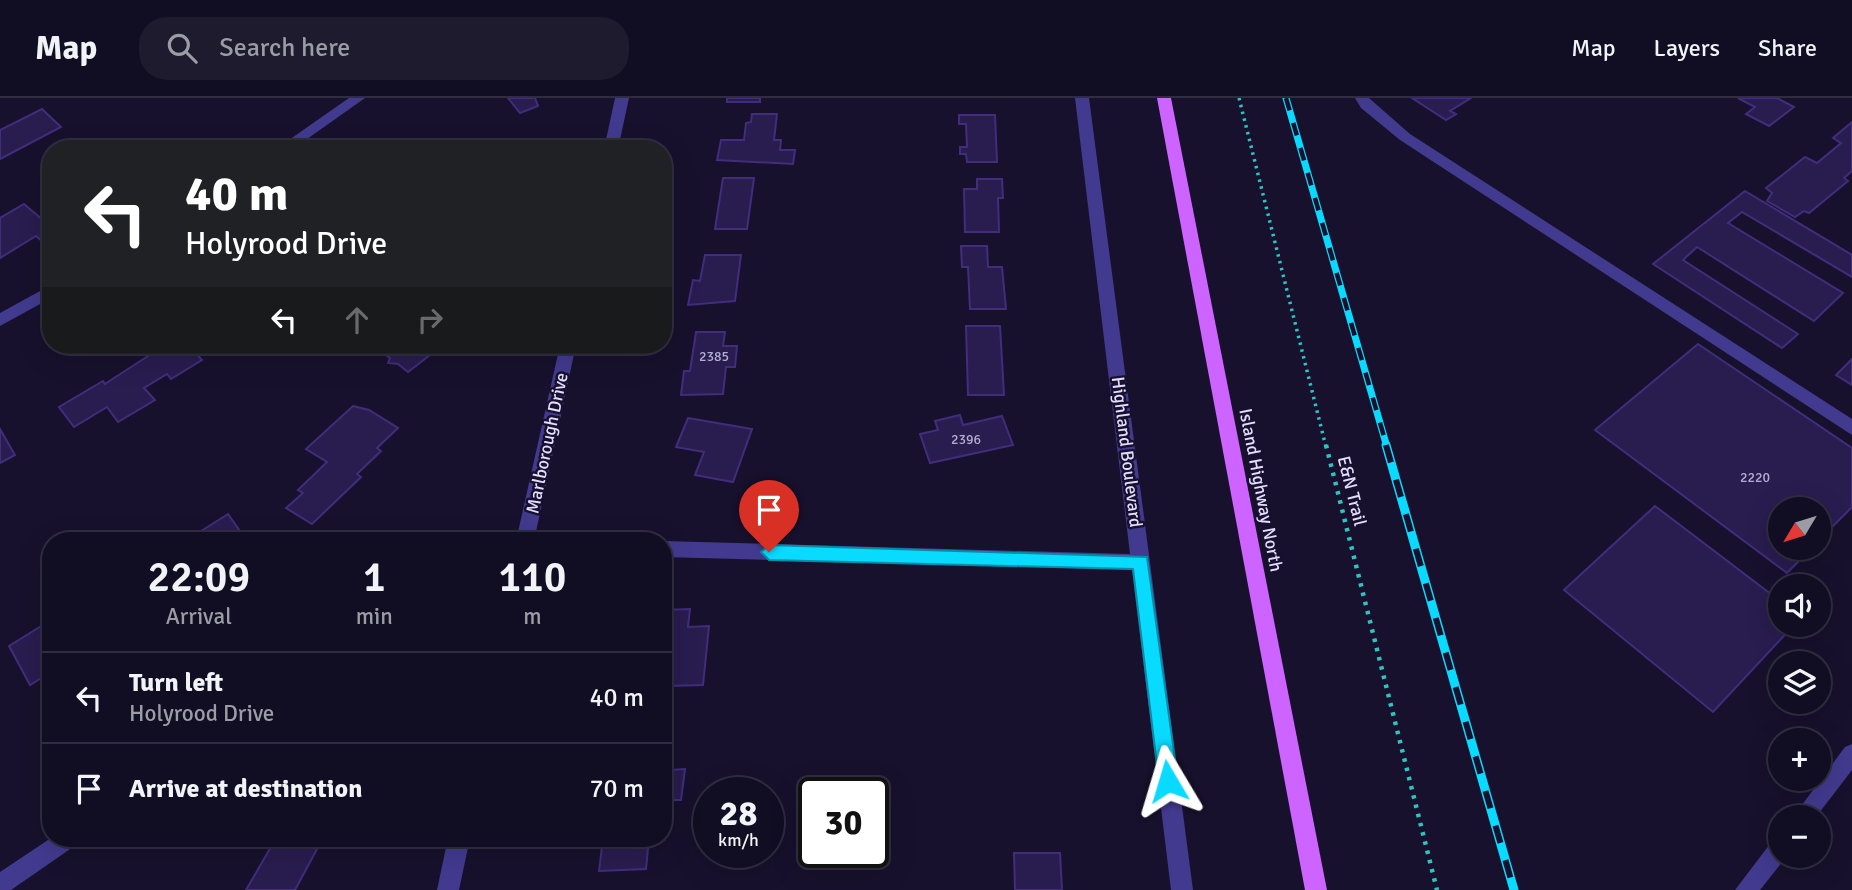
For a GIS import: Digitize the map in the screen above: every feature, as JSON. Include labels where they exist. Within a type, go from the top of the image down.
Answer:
[{"type":"main road","name":"Island Highway North","points":[[1164,98],[1316,890]]},
{"type":"street","points":[[296,140],[358,98]]},
{"type":"street","points":[[613,140],[622,98]]},
{"type":"street","name":"Highland Boulevard","points":[[1082,98],[1182,890]]},
{"type":"street","points":[[1362,98],[1366,105],[1405,137],[1852,428]]},
{"type":"street","points":[[0,320],[42,296]]},
{"type":"street","name":"Marlborough Drive","points":[[528,532],[566,354]]},
{"type":"street","points":[[672,550],[1141,562]]},
{"type":"street","points":[[1812,805],[1852,754]]},
{"type":"street","points":[[0,885],[56,847]]},
{"type":"street","points":[[448,890],[457,847]]},
{"type":"street","points":[[1746,890],[1768,862]]},
{"type":"path","name":"E&N Trail","points":[[1239,98],[1437,890]]},
{"type":"building","points":[[508,98],[535,98],[538,106],[520,113]]},
{"type":"building","points":[[727,98],[760,98],[760,102],[727,102]]},
{"type":"building","points":[[1412,98],[1471,98],[1450,111],[1456,114],[1446,120]]},
{"type":"building","points":[[1738,98],[1777,98],[1794,107],[1769,126],[1746,114],[1755,107]]},
{"type":"building","points":[[42,109],[61,127],[0,159],[0,130]]},
{"type":"building","points":[[752,114],[777,114],[774,140],[781,140],[780,150],[795,150],[793,164],[717,160],[721,140],[744,140],[746,123],[751,122]]},
{"type":"building","points":[[959,115],[995,115],[997,162],[967,162],[966,154],[960,154],[960,147],[967,147],[966,124],[959,124]]},
{"type":"building","points":[[1852,122],[1852,171],[1844,178],[1848,181],[1809,213],[1804,211],[1795,217],[1767,201],[1772,193],[1766,188],[1805,157],[1817,163],[1841,143],[1833,138]]},
{"type":"building","points":[[723,178],[754,178],[747,229],[715,229]]},
{"type":"building","points":[[977,179],[1002,179],[1003,198],[998,198],[999,232],[965,232],[964,189],[977,189]]},
{"type":"building","points":[[1745,191],[1852,255],[1852,277],[1742,212],[1728,223],[1843,293],[1814,321],[1697,247],[1683,260],[1798,334],[1782,348],[1653,264]]},
{"type":"building","points":[[24,204],[42,219],[42,241],[36,236],[0,258],[0,218]]},
{"type":"building","points":[[961,246],[987,246],[988,267],[1002,267],[1006,309],[970,309],[968,267],[962,267]]},
{"type":"building","points":[[705,255],[741,255],[735,301],[688,305],[693,280],[700,281]]},
{"type":"building","points":[[966,326],[1000,326],[1004,395],[968,395]]},
{"type":"building","points":[[696,332],[725,332],[723,346],[737,346],[735,367],[726,367],[723,394],[681,395],[684,371],[690,371]]},
{"type":"building","points":[[1698,344],[1852,448],[1852,507],[1831,528],[1831,497],[1768,497],[1768,559],[1595,430]]},
{"type":"building","points":[[151,354],[197,354],[202,360],[171,379],[167,374],[144,388],[155,400],[118,422],[107,407],[74,427],[59,407],[103,381],[105,384]]},
{"type":"building","points":[[385,354],[431,354],[408,372],[398,364],[388,363],[390,358]]},
{"type":"building","points":[[1852,359],[1852,385],[1836,375]]},
{"type":"building","points":[[353,406],[369,410],[398,428],[377,448],[381,451],[357,474],[361,477],[312,524],[286,508],[303,493],[298,490],[327,462],[306,449]]},
{"type":"building","points":[[960,415],[963,425],[1002,416],[1013,445],[930,463],[920,434],[938,430],[935,421]]},
{"type":"building","points":[[688,418],[752,429],[733,482],[695,475],[704,452],[676,447]]},
{"type":"building","points":[[0,429],[15,455],[0,463]]},
{"type":"building","points":[[1655,506],[1768,592],[1768,637],[1783,637],[1713,712],[1564,590]]},
{"type":"building","points":[[228,514],[241,532],[200,532]]},
{"type":"building","points":[[1770,560],[1800,560],[1787,573]]},
{"type":"building","points":[[690,609],[688,627],[709,626],[703,685],[672,686],[672,610]]},
{"type":"building","points":[[42,626],[42,678],[30,685],[9,646]]},
{"type":"building","points":[[685,769],[681,800],[672,800],[672,770]]},
{"type":"building","points":[[271,847],[318,847],[295,890],[246,890]]},
{"type":"building","points":[[602,847],[648,847],[646,869],[599,871]]},
{"type":"building","points":[[1014,853],[1060,853],[1062,890],[1015,890]]},
{"type":"railway","points":[[1286,98],[1387,447]]},
{"type":"railway","points":[[1386,445],[1514,890]]},
{"type":"route","points":[[769,552],[1141,562],[1168,781]]}]
